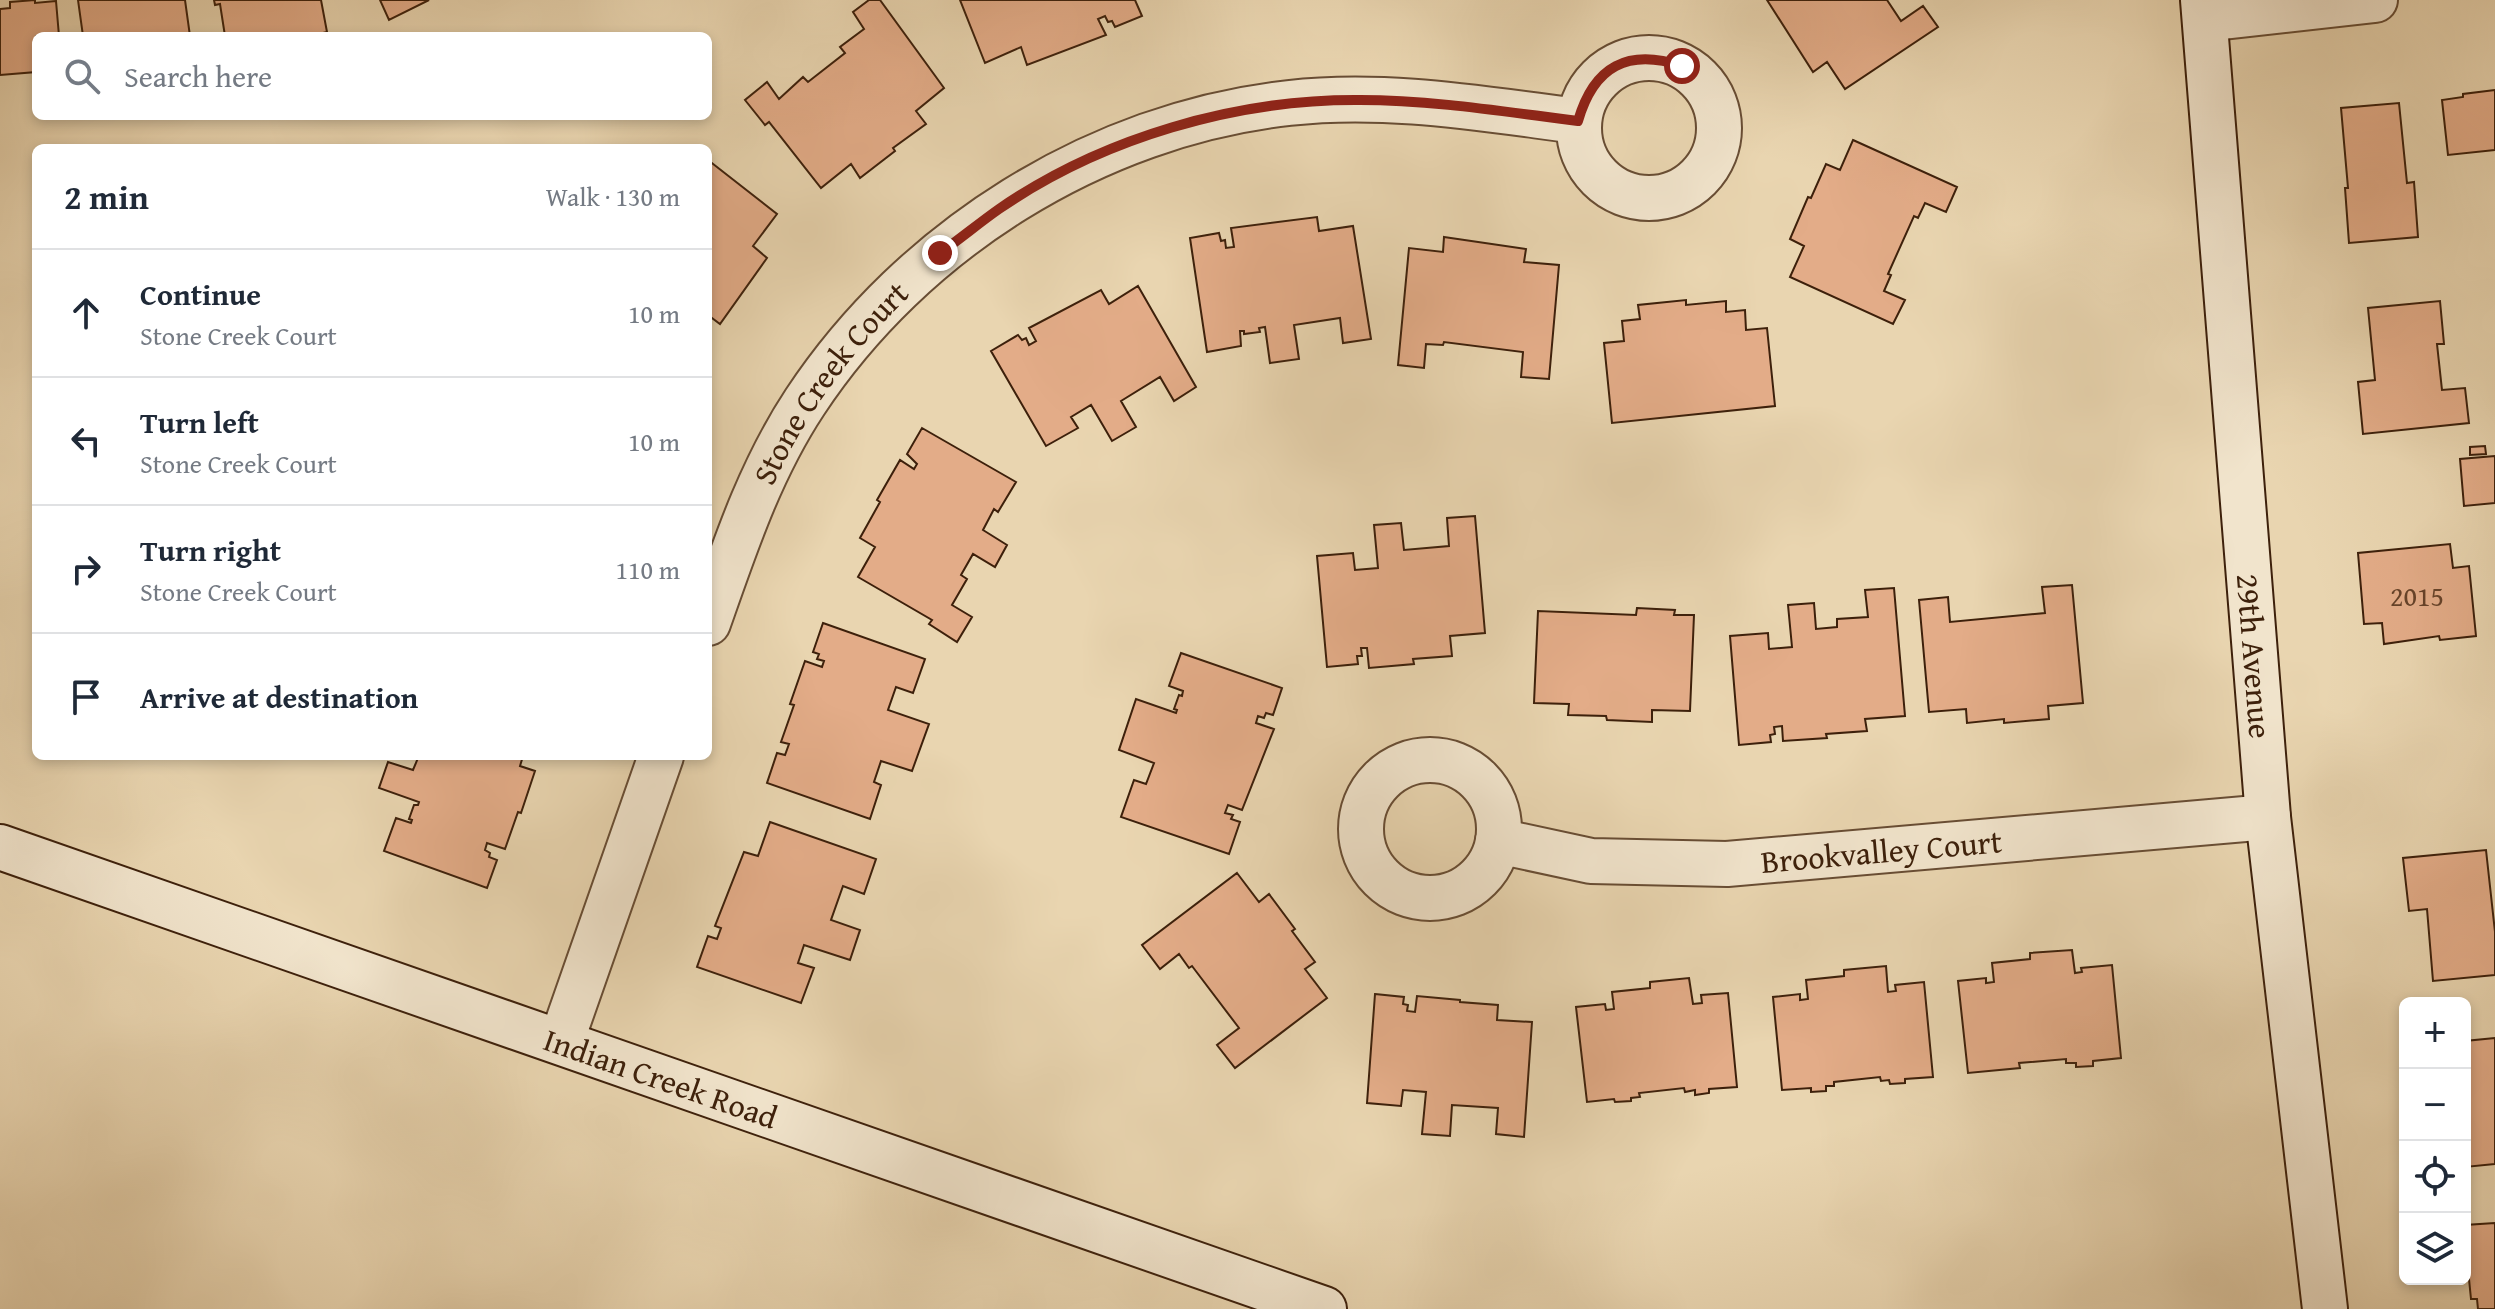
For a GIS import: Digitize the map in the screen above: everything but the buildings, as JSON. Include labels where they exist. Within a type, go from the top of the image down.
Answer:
[{"type":"street","points":[[2204,9],[2375,0]]},
{"type":"street","name":"29th Avenue","points":[[2204,9],[2268,817],[2325,1309]]},
{"type":"street","name":"Stone Creek Court","points":[[712,612],[747,511],[774,455],[805,402],[843,351],[884,304],[940,253],[1012,201],[1072,167],[1146,136],[1218,115],[1289,103],[1360,100],[1429,103],[1578,121]]},
{"type":"street","points":[[561,1042],[660,760]]},
{"type":"street","name":"Brookvalley Court","points":[[1498,841],[1591,861],[1727,864],[2268,817]]},
{"type":"street","name":"Indian Creek Road","points":[[0,847],[1324,1309]]},
{"type":"route","points":[[940,253],[1000,208],[1072,167],[1146,136],[1218,115],[1289,103],[1360,100],[1429,103],[1578,121],[1585,98],[1597,79],[1616,65],[1637,58],[1660,58],[1682,66]]}]
